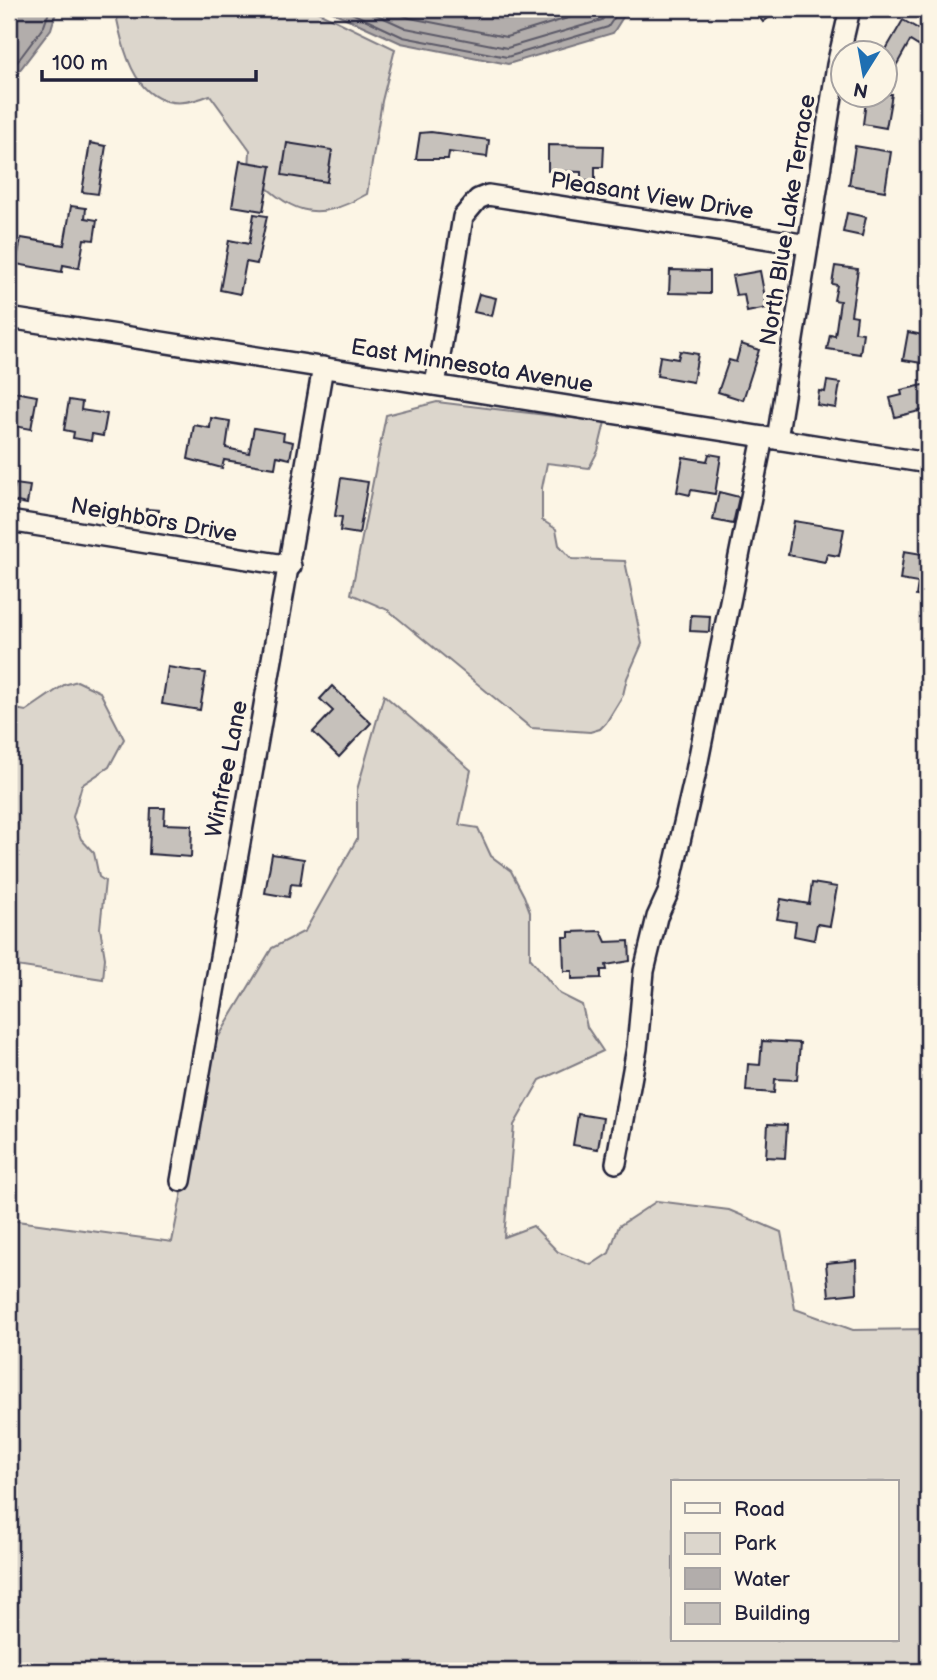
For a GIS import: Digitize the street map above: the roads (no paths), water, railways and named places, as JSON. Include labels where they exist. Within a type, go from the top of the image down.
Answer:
[{"type":"street","name":"North Blue Lake Terrace","points":[[616,1163],[637,1048],[644,971],[657,918],[668,893],[770,438],[808,245],[837,65],[850,9]]},
{"type":"street","name":"Pleasant View Drive","points":[[435,385],[463,217],[478,199],[488,195],[808,245]]},
{"type":"street","name":"East Minnesota Avenue","points":[[9,318],[928,463]]},
{"type":"street","name":"Winfree Lane","points":[[181,1181],[251,763],[291,566],[323,368]]},
{"type":"street","name":"Neighbors Drive","points":[[9,521],[291,566]]},
{"type":"water","points":[[9,9],[57,9],[51,29],[9,84]]},
{"type":"water","points":[[326,9],[628,9],[613,33],[508,64],[401,43]]}]
